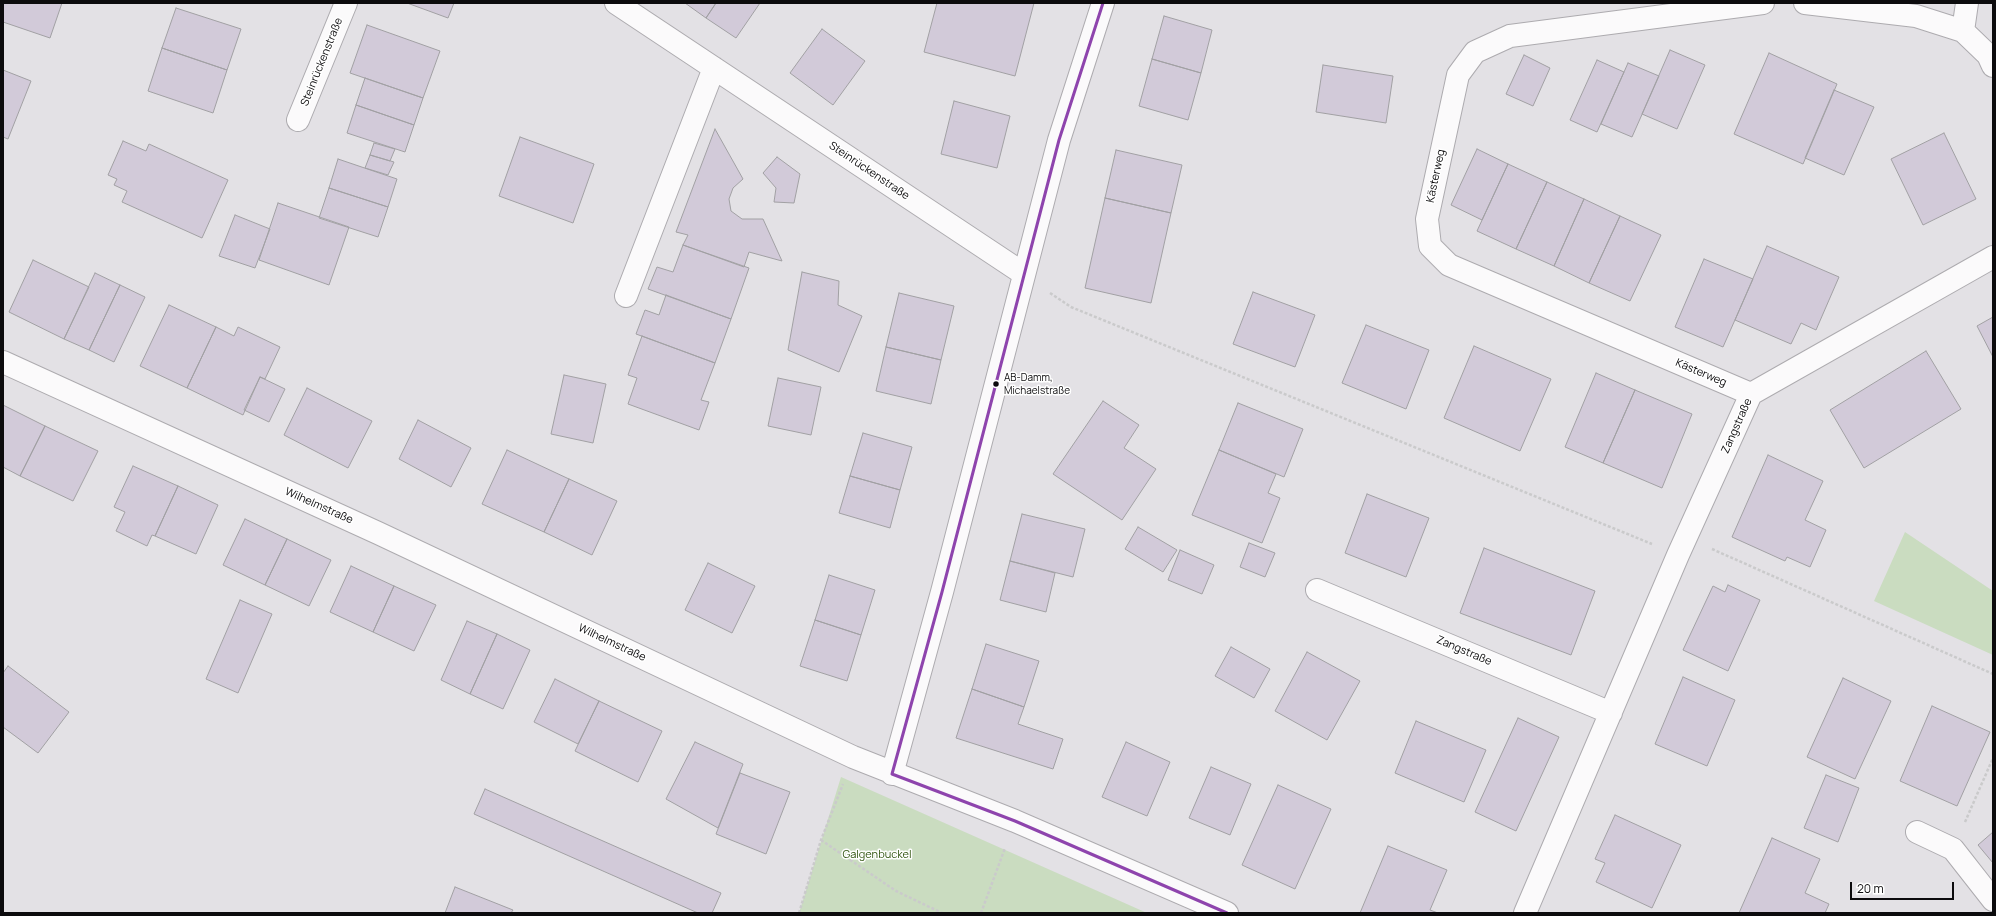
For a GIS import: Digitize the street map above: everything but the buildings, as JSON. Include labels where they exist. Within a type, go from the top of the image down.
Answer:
[{"type":"street","name":"Steinrückenstraße","points":[[298,120],[346,3]]},
{"type":"street","name":"Steinrückenstraße","points":[[616,3],[1024,274]]},
{"type":"street","points":[[892,774],[942,592],[1059,140],[1103,3]]},
{"type":"street","name":"Kästerweg","points":[[1751,394],[1448,265],[1430,246],[1427,219],[1458,75],[1475,52],[1510,36],[1764,3]]},
{"type":"street","points":[[1805,3],[1916,16],[1963,32],[1988,55],[1993,66]]},
{"type":"street","points":[[1963,32],[1967,3]]},
{"type":"street","points":[[626,296],[714,68]]},
{"type":"street","name":"Zangstraße","points":[[1525,913],[1682,547],[1751,394],[1993,257]]},
{"type":"street","name":"Wilhelmstraße","points":[[3,362],[378,533],[853,757],[892,774],[1015,821],[1227,913]]},
{"type":"street","name":"Zangstraße","points":[[1317,590],[1611,713]]},
{"type":"street","points":[[1918,832],[1953,849],[1993,900]]},
{"type":"path","points":[[1024,274],[1071,307],[1682,547],[1993,674]]},
{"type":"path","points":[[799,913],[822,840],[853,757]]},
{"type":"path","points":[[1953,849],[1993,758]]},
{"type":"path","points":[[981,913],[1015,821]]},
{"type":"path","points":[[822,840],[896,891],[942,913]]},
{"type":"green space","points":[[1905,532],[1993,591],[1993,655],[1874,601]]},
{"type":"green space","name":"Galgenbuckel","points":[[841,777],[1147,913],[799,913]]},
{"type":"transit line","points":[[892,774],[942,592],[1059,140],[1103,3]]},
{"type":"transit line","points":[[892,774],[1015,821],[1227,913]]},
{"type":"place","name":"AB-Damm, Michaelstraße","points":[[996,384]]}]
